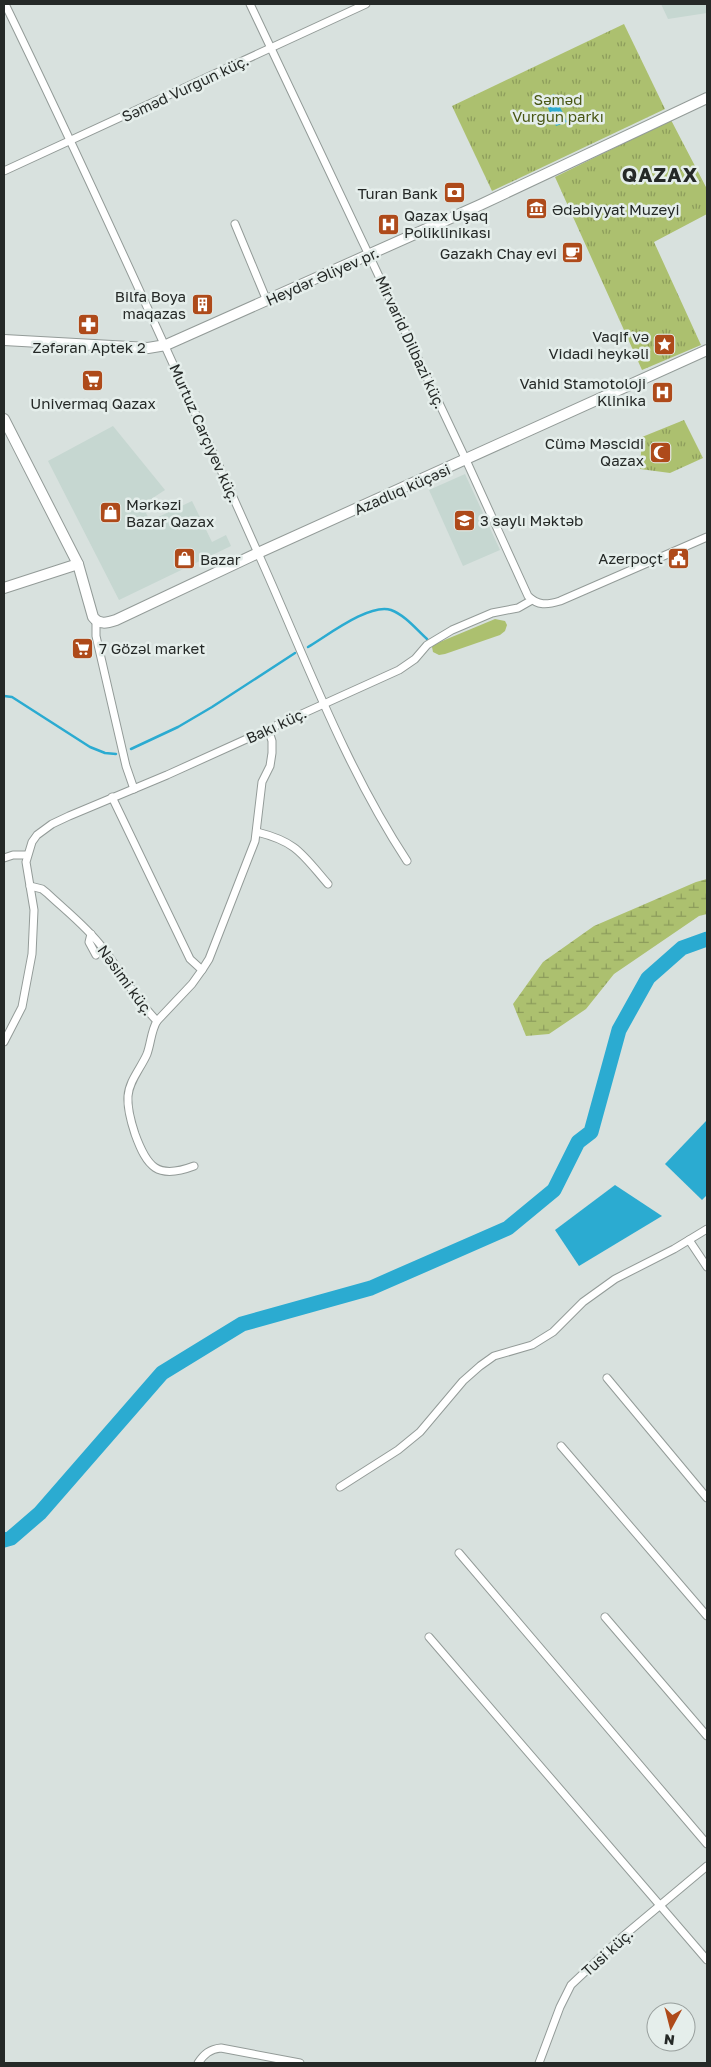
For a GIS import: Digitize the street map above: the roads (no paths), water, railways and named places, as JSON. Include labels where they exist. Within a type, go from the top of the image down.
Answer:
[{"type":"street","name":"Murtuz Carçıyev küç.","points":[[5,4],[72,140],[365,791],[380,820],[407,861]]},
{"type":"street","name":"Mirvarid Dilbazi küç.","points":[[250,4],[370,255],[524,589],[532,600]]},
{"type":"street","name":"Səməd Vurğun küç.","points":[[4,171],[366,4]]},
{"type":"street","name":"Heydər Əliyev pr.","points":[[4,340],[148,348],[166,346],[578,160],[707,98]]},
{"type":"street","points":[[235,224],[267,301]]},
{"type":"street","name":"Azadlıq küçəsi","points":[[96,621],[102,623],[116,620],[258,553],[707,350]]},
{"type":"street","points":[[4,419],[78,564],[91,613],[96,621],[96,636],[128,772],[134,789]]},
{"type":"street","name":"Bakı küç.","points":[[4,1042],[22,1007],[32,954],[34,922],[27,874],[28,855],[37,835],[52,824],[400,670],[415,659],[427,645],[452,630],[492,613],[518,608],[532,600],[544,604],[560,601],[707,537]]},
{"type":"street","points":[[4,588],[78,564]]},
{"type":"street","name":"Nəsimi küç.","points":[[30,886],[42,889],[91,934],[102,946],[142,1005],[157,1021],[192,984],[209,959],[251,857],[257,832],[262,782],[270,766],[272,753],[272,741],[268,729]]},
{"type":"street","points":[[112,797],[190,959],[202,970]]},
{"type":"street","points":[[257,832],[279,838],[291,844],[328,884]]},
{"type":"street","points":[[4,858],[12,855],[28,855]]},
{"type":"street","points":[[91,934],[89,942],[96,955]]},
{"type":"street","points":[[157,1021],[147,1053],[130,1086],[128,1104],[131,1121],[142,1154],[149,1163],[171,1172],[179,1172],[194,1166]]},
{"type":"street","points":[[340,1487],[398,1450],[420,1432],[463,1381],[494,1356],[532,1345],[553,1332],[583,1302],[608,1284],[707,1229]]},
{"type":"street","points":[[689,1240],[707,1266]]},
{"type":"street","points":[[607,1378],[707,1498]]},
{"type":"street","points":[[562,1446],[707,1616]]},
{"type":"street","points":[[459,1553],[707,1844]]},
{"type":"street","points":[[605,1617],[707,1736]]},
{"type":"street","points":[[428,1637],[707,1960]]},
{"type":"street","name":"Tusi küç.","points":[[539,2063],[560,2007],[571,1985],[659,1906],[707,1866]]},
{"type":"street","points":[[198,2063],[206,2052],[221,2048],[300,2063]]},
{"type":"water","points":[[554,94],[567,122],[556,126],[544,99]]},
{"type":"water","points":[[707,1120],[707,1195],[702,1200],[665,1164]]},
{"type":"water","points":[[615,1185],[662,1216],[579,1266],[555,1230]]},
{"type":"waterway","points":[[308,647],[348,622],[371,611],[382,609],[391,610],[401,615],[427,639]]},
{"type":"waterway","points":[[131,749],[178,727],[295,653]]},
{"type":"waterway","points":[[4,696],[12,697],[90,747],[105,753],[116,754]]},
{"type":"waterway","points":[[4,1540],[11,1538],[40,1513],[162,1373],[242,1324],[371,1288],[508,1228],[554,1190],[578,1142],[591,1132],[619,1030],[648,978],[682,948],[707,939]]},
{"type":"place","name":"Turan Bank","points":[[454,193]]},
{"type":"place","name":"Ədəbiyyat Muzeyi","points":[[536,209]]},
{"type":"place","name":"Qazax Uşaq Poliklinikası","points":[[388,224]]},
{"type":"place","name":"Gazakh Chay evi","points":[[573,253]]},
{"type":"place","name":"Bilfa Boya maqazas","points":[[202,305]]},
{"type":"place","name":"Zəfəran Aptek 2","points":[[89,324]]},
{"type":"place","name":"Vaqif və Vidadi heykəli","points":[[665,345]]},
{"type":"place","name":"Univermaq Qazax","points":[[93,380]]},
{"type":"place","name":"Vahid Stamotoloji Klinika","points":[[662,392]]},
{"type":"place","name":"Cümə Məscidi Qazax","points":[[660,452]]},
{"type":"place","name":"Mərkəzi Bazar Qazax","points":[[110,513]]},
{"type":"place","name":"3 saylı Məktəb","points":[[464,520]]},
{"type":"place","name":"Azerpoçt","points":[[679,558]]},
{"type":"place","name":"Bazar","points":[[184,559]]},
{"type":"place","name":"7 Gözəl market","points":[[83,648]]},
{"type":"district","name":"QAZAX","points":[[660,174]]},
{"type":"park label","name":"Səməd Vurğun parkı","points":[[558,108]]}]
